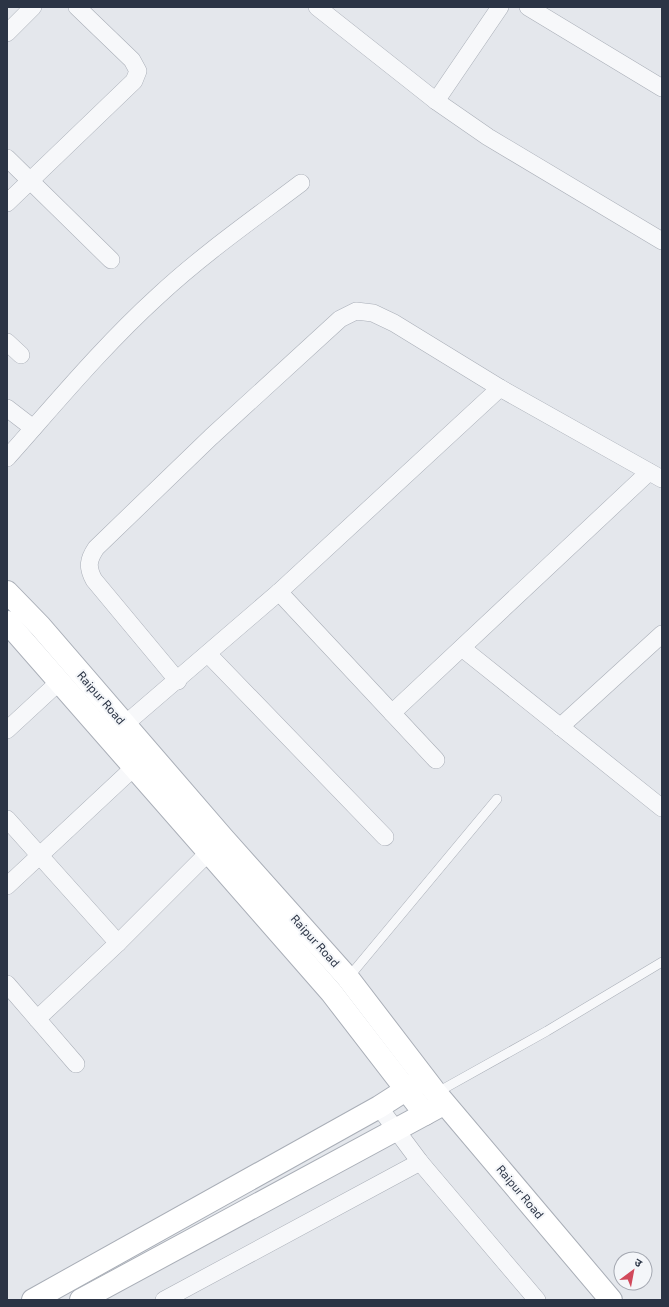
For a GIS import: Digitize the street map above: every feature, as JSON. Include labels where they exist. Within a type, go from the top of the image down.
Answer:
[{"type":"main road","name":"Raipur Road","points":[[7,592],[40,626],[117,732],[348,978],[435,1091],[611,1300]]},
{"type":"main road","name":"Raipur Road","points":[[7,622],[59,682],[117,732]]},
{"type":"main road","name":"Raipur Road","points":[[142,760],[208,853],[331,992],[407,1089],[424,1114]]},
{"type":"main road","points":[[309,967],[325,952]]},
{"type":"main road","points":[[33,1300],[379,1107],[407,1089],[435,1091],[424,1114],[81,1300]]},
{"type":"street","points":[[7,32],[32,7]]},
{"type":"street","points":[[7,203],[134,81],[138,71],[132,60],[77,7]]},
{"type":"street","points":[[317,7],[436,101],[488,138],[662,241]]},
{"type":"street","points":[[436,101],[500,7]]},
{"type":"street","points":[[528,7],[662,88]]},
{"type":"street","points":[[7,158],[111,260]]},
{"type":"street","points":[[7,458],[114,338],[158,295],[214,248],[301,183]]},
{"type":"street","points":[[178,680],[94,580],[89,570],[89,559],[96,548],[211,437],[340,319],[356,311],[373,313],[394,323],[500,388],[655,475],[462,648],[392,713]]},
{"type":"street","points":[[7,342],[21,355]]},
{"type":"street","points":[[117,732],[279,592],[500,388]]},
{"type":"street","points":[[7,408],[33,428]]},
{"type":"street","points":[[279,592],[436,760]]},
{"type":"street","points":[[560,727],[659,642]]},
{"type":"street","points":[[462,648],[662,808]]},
{"type":"street","points":[[208,654],[385,837]]},
{"type":"street","points":[[7,730],[59,682]]},
{"type":"street","points":[[7,886],[142,760]]},
{"type":"street","points":[[7,819],[118,944]]},
{"type":"street","points":[[37,1018],[118,944],[208,853]]},
{"type":"street","points":[[7,984],[76,1064]]},
{"type":"street","points":[[379,1107],[397,1129],[420,1162],[537,1300]]},
{"type":"street","points":[[164,1300],[420,1162]]},
{"type":"lane","points":[[348,978],[497,799]]},
{"type":"lane","points":[[435,1091],[547,1031],[662,962]]}]
